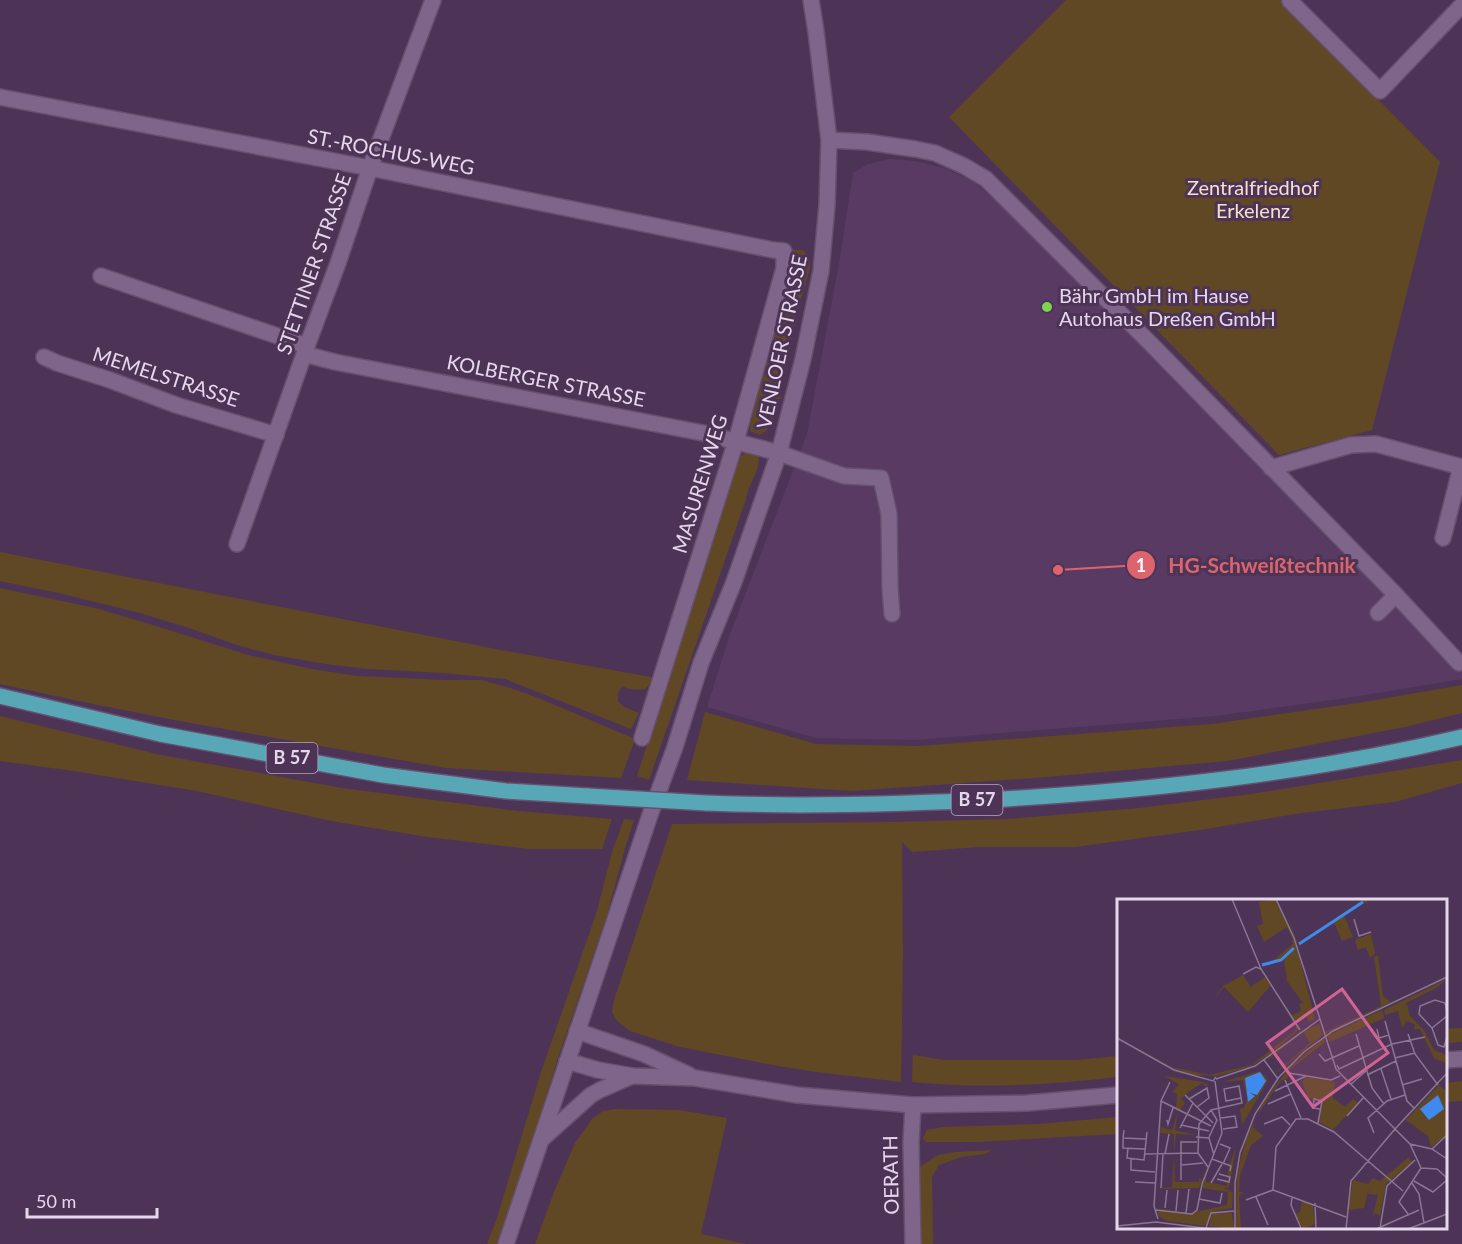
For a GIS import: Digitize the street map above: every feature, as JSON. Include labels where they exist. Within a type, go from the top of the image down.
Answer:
[{"type":"main road","name":"B 57","points":[[0,696],[160,734],[382,776],[506,791],[768,806],[894,804],[1069,795],[1246,777],[1420,747],[1462,736]]},
{"type":"street","name":"STETTINER STRASSE","points":[[237,544],[370,168],[433,0]]},
{"type":"street","name":"VENLOER STRASSE","points":[[811,0],[829,140],[827,205],[821,271],[803,359],[779,453],[844,476],[881,478],[889,514],[892,614]]},
{"type":"street","points":[[1292,0],[1290,1],[1380,91],[1462,5]]},
{"type":"street","name":"ST.-ROCHUS-WEG","points":[[0,97],[370,168],[773,250]]},
{"type":"street","points":[[829,140],[915,148],[935,153],[986,179],[1151,344],[1396,595],[1459,663]]},
{"type":"street","name":"MASURENWEG","points":[[642,738],[736,441],[784,268],[784,251],[773,250]]},
{"type":"street","name":"KOLBERGER STRASSE","points":[[101,276],[335,362],[703,433],[779,453]]},
{"type":"street","name":"MEMELSTRASSE","points":[[44,357],[176,405],[276,435]]},
{"type":"street","points":[[1271,468],[1351,445],[1376,444],[1461,467],[1443,538]]},
{"type":"street","points":[[506,1244],[675,747],[701,663],[734,582],[779,453]]},
{"type":"street","points":[[1378,614],[1396,595]]},
{"type":"street","points":[[577,1031],[644,1054],[695,1078]]},
{"type":"street","points":[[1447,1060],[1462,1059]]},
{"type":"street","points":[[567,1061],[598,1070],[633,1076],[695,1078],[797,1095],[913,1105],[1026,1103],[1117,1095]]},
{"type":"street","points":[[540,1141],[591,1095],[633,1076]]},
{"type":"street","name":"OERATH","points":[[913,1105],[910,1143],[913,1244]]},
{"type":"shaded area","points":[[890,159],[915,161],[944,168],[974,182],[1031,232],[1201,401],[1462,673],[1462,679],[1216,716],[914,740],[816,738],[707,707],[730,634],[807,434],[839,264],[853,173],[868,164]]},
{"type":"green space","name":"Zentralfriedhof Erkelenz","points":[[1066,0],[1280,0],[1440,162],[1372,430],[1279,455],[949,117]]},
{"type":"green space","points":[[793,250],[803,250],[809,257],[810,268],[794,324],[780,397],[771,424],[759,435],[750,431],[751,422],[794,265]]},
{"type":"green space","points":[[748,451],[758,454],[758,466],[649,780],[637,776],[658,711],[687,606],[741,456]]},
{"type":"green space","points":[[0,552],[651,677],[650,684],[645,689],[630,689],[622,686],[618,694],[618,701],[624,707],[639,713],[631,729],[505,679],[368,669],[274,655],[140,613],[0,581]]},
{"type":"green space","points":[[0,588],[95,608],[248,655],[312,669],[357,676],[481,680],[536,697],[635,739],[621,778],[446,768],[185,722],[0,684]]},
{"type":"green space","points":[[1462,685],[1462,713],[1405,727],[1227,761],[852,791],[687,780],[705,712],[816,744],[919,746],[1212,724]]},
{"type":"green space","points":[[0,716],[161,755],[342,788],[518,811],[612,819],[602,849],[530,849],[427,837],[331,821],[197,791],[0,761]]},
{"type":"green space","points":[[1462,760],[1462,783],[1395,802],[1302,813],[1075,847],[979,847],[912,852],[902,842],[901,1082],[778,1066],[680,1047],[630,1031],[616,1020],[612,1012],[672,824],[1008,819],[1139,808],[1251,794]]},
{"type":"green space","points":[[624,819],[634,820],[606,918],[498,1244],[487,1244],[541,1072],[596,914],[612,852]]},
{"type":"green space","points":[[1462,1028],[1462,1042],[1447,1043],[1447,1029]]},
{"type":"green space","points":[[913,1055],[943,1060],[1076,1060],[1117,1056],[1117,1077],[1015,1085],[912,1082]]},
{"type":"green space","points":[[1462,1081],[1462,1101],[1447,1102],[1447,1083]]},
{"type":"green space","points":[[616,1109],[679,1110],[727,1118],[701,1234],[746,1244],[535,1244],[575,1143],[592,1119],[603,1111]]},
{"type":"green space","points":[[1117,1117],[1117,1134],[979,1142],[926,1142],[923,1138],[927,1130],[942,1127],[1039,1124]]},
{"type":"green space","points":[[993,1150],[985,1154],[961,1157],[939,1165],[932,1177],[933,1244],[918,1244],[916,1178],[921,1166],[938,1155]]},
{"type":"place","name":"Bähr GmbH im Hause Autohaus Dreßen GmbH","points":[[1047,307]]},
{"type":"place","name":"HG-Schweißtechnik","points":[[1058,570]]}]
